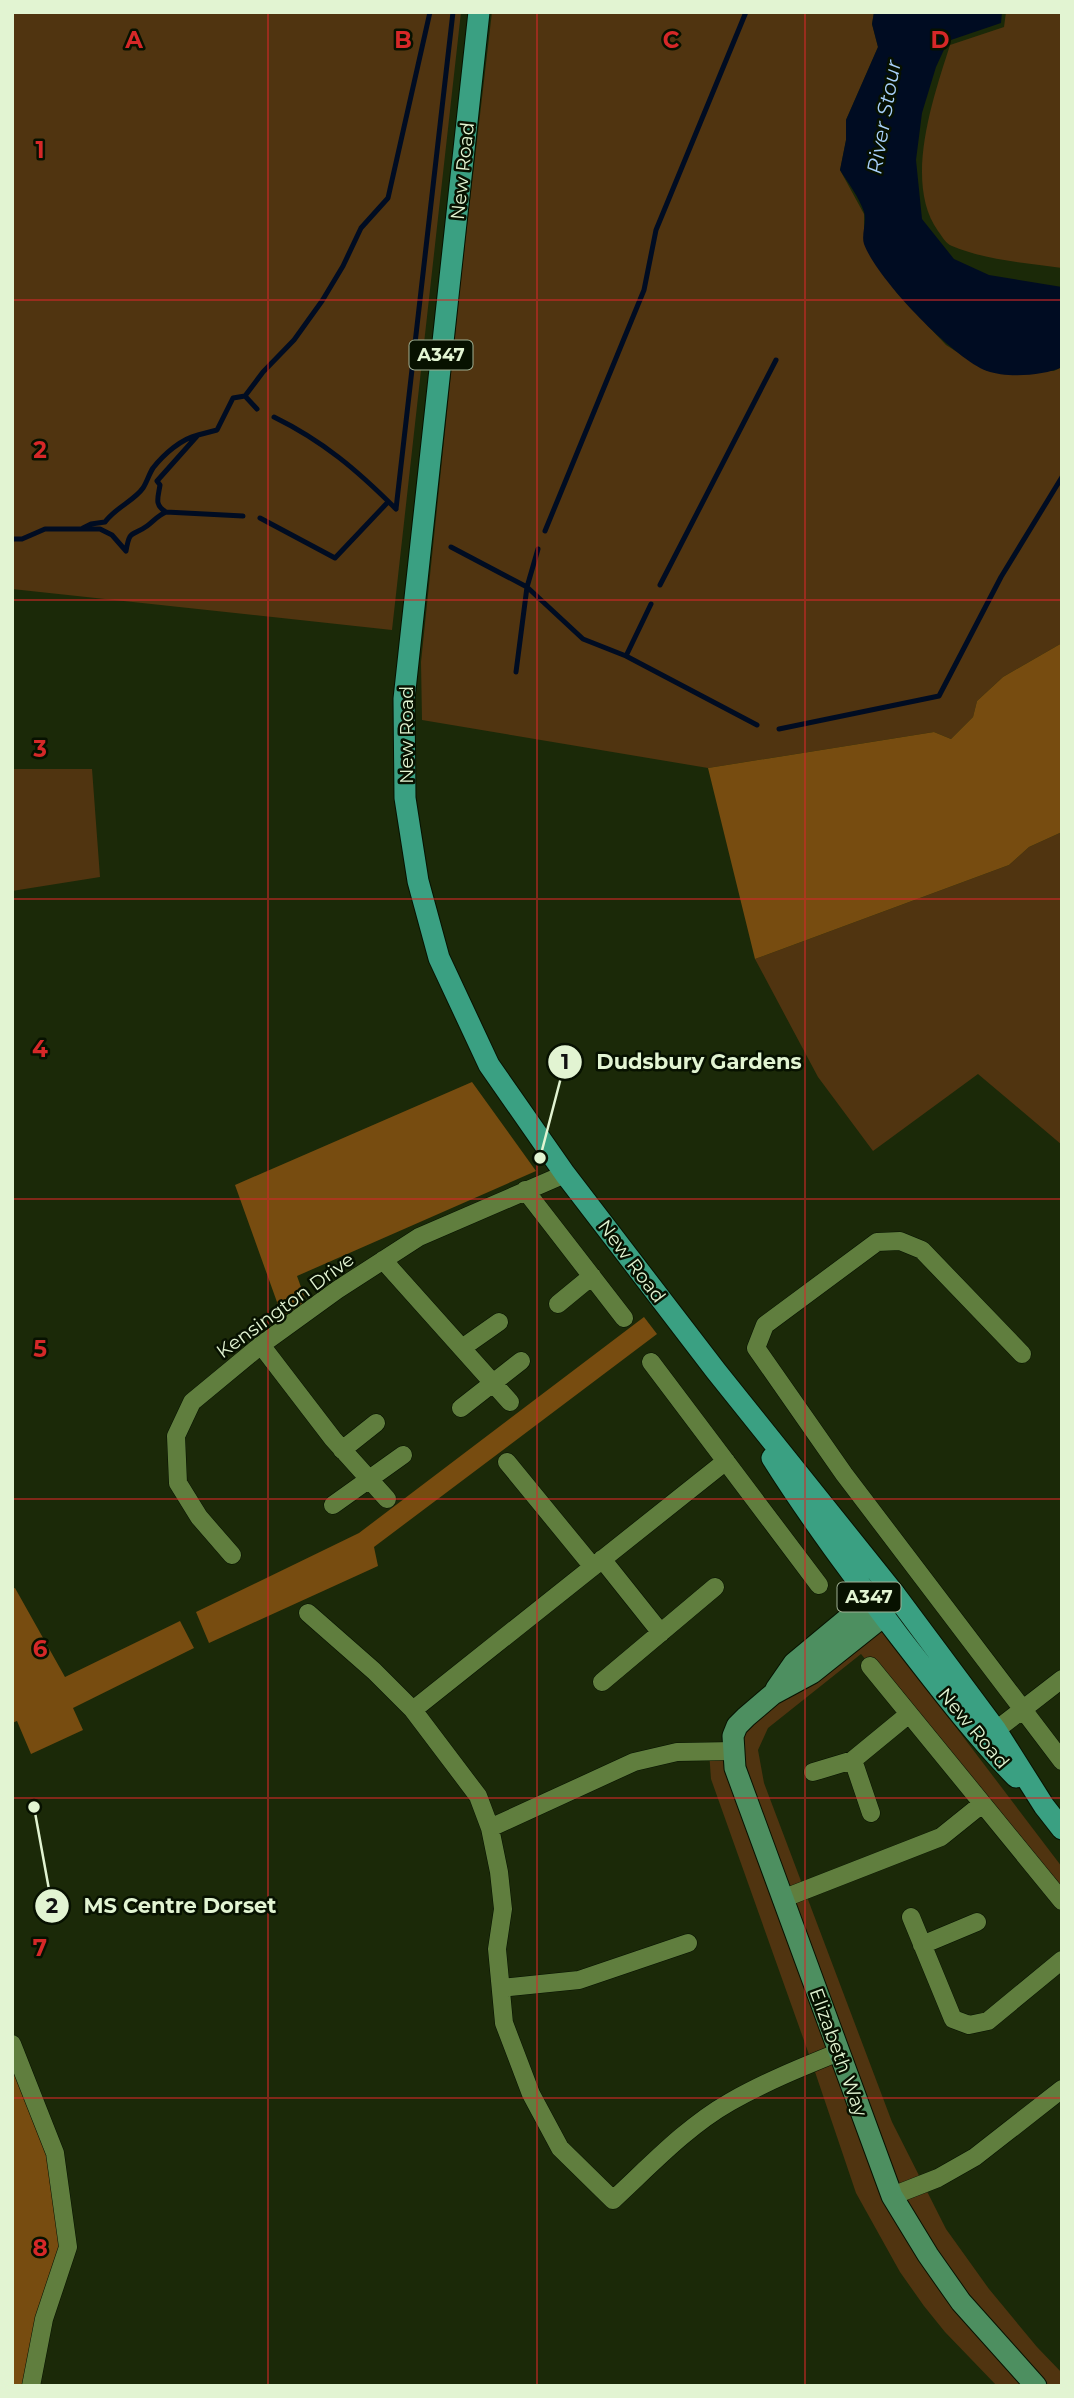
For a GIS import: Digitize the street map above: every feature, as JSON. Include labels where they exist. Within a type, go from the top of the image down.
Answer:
[{"type":"main road","name":"New Road","points":[[479,12],[404,699],[405,799],[418,881],[439,958],[489,1065],[565,1174],[716,1371],[894,1593],[989,1736]]},
{"type":"main road","name":"New Road","points":[[716,1371],[803,1507],[877,1607],[989,1736],[1062,1829]]},
{"type":"street","name":"Kensington Drive","points":[[232,1555],[199,1517],[178,1483],[176,1436],[192,1402],[261,1345],[337,1290],[419,1237],[565,1174]]},
{"type":"street","points":[[525,1190],[624,1318]]},
{"type":"street","points":[[1022,1354],[922,1250],[900,1241],[877,1242],[765,1325],[756,1348],[844,1474],[1062,1761]]},
{"type":"street","points":[[383,1260],[510,1402]]},
{"type":"street","points":[[558,1304],[592,1276]]},
{"type":"street","points":[[462,1348],[499,1322]]},
{"type":"street","points":[[261,1345],[342,1450],[387,1499]]},
{"type":"street","points":[[461,1408],[521,1360]]},
{"type":"street","points":[[651,1362],[819,1585]]},
{"type":"street","points":[[342,1450],[376,1423]]},
{"type":"street","points":[[333,1506],[403,1455]]},
{"type":"street","points":[[413,1710],[726,1461]]},
{"type":"street","points":[[507,1462],[661,1633]]},
{"type":"street","points":[[602,1682],[715,1587]]},
{"type":"street","name":"Elizabeth Way","points":[[894,1593],[812,1673],[773,1694],[737,1726],[733,1736],[735,1768],[892,2196],[961,2302],[1036,2386]]},
{"type":"street","points":[[308,1613],[374,1671],[413,1710],[478,1796],[490,1828],[499,1872],[503,1909],[497,1949],[504,2023],[537,2105],[560,2148],[613,2200],[682,2137],[728,2103],[783,2075],[839,2052]]},
{"type":"street","points":[[870,1666],[1062,1901]]},
{"type":"street","points":[[989,1736],[1062,1679]]},
{"type":"street","points":[[813,1772],[853,1760],[909,1714]]},
{"type":"street","points":[[490,1828],[634,1762],[677,1752],[734,1751]]},
{"type":"street","points":[[853,1760],[871,1813]]},
{"type":"street","points":[[782,1899],[941,1837],[982,1804]]},
{"type":"street","points":[[911,1917],[953,2019],[969,2025],[988,2021],[1062,1960]]},
{"type":"street","points":[[922,1945],[977,1922]]},
{"type":"street","points":[[501,1988],[579,1980],[688,1943]]},
{"type":"street","points":[[12,2044],[55,2154],[68,2247],[44,2319],[31,2386]]},
{"type":"street","points":[[892,2196],[939,2178],[975,2157],[1062,2089]]},
{"type":"shaded area","points":[[12,12],[461,12],[392,630],[12,589]]},
{"type":"shaded area","points":[[492,12],[874,12],[872,24],[878,47],[846,120],[846,140],[840,170],[864,214],[864,243],[897,293],[946,345],[987,371],[1054,371],[1062,367],[1062,643],[1003,677],[977,701],[973,717],[951,739],[934,732],[708,768],[422,720],[421,662]]},
{"type":"shaded area","points":[[1006,12],[1062,12],[1062,268],[992,258],[950,245],[938,231],[928,211],[922,164],[925,139],[936,89],[950,45],[1004,27]]},
{"type":"shaded area","points":[[1062,643],[1062,832],[1029,847],[1009,865],[755,959],[708,768],[934,732],[951,739],[973,717],[977,701],[1003,677]]},
{"type":"shaded area","points":[[12,769],[92,769],[100,877],[12,891]]},
{"type":"shaded area","points":[[1062,832],[1062,1145],[978,1074],[873,1151],[818,1077],[755,959],[1009,865],[1029,847]]},
{"type":"shaded area","points":[[472,1082],[536,1171],[297,1276],[307,1304],[282,1316],[235,1185]]},
{"type":"shaded area","points":[[644,1317],[657,1334],[374,1547],[378,1566],[209,1643],[196,1612],[359,1533]]},
{"type":"shaded area","points":[[15,1588],[65,1677],[180,1621],[194,1648],[73,1708],[83,1730],[31,1754],[17,1721],[12,1723],[12,1589]]},
{"type":"shaded area","points":[[876,1622],[1062,1867],[1062,1887],[982,1804],[861,1654],[768,1728],[758,1750],[764,1783],[892,2122],[946,2229],[989,2289],[1062,2373],[1062,2386],[997,2386],[945,2332],[900,2272],[856,2193],[711,1779],[709,1751],[733,1736]]},
{"type":"shaded area","points":[[12,2044],[55,2153],[68,2247],[31,2386],[12,2386]]},
{"type":"water","name":"River Stour","points":[[874,12],[1002,12],[1001,23],[948,41],[936,67],[922,113],[916,160],[922,219],[954,259],[989,275],[1062,287],[1062,367],[1035,374],[1014,375],[987,371],[972,363],[955,351],[918,316],[884,277],[864,244],[864,212],[840,170],[846,140],[846,120],[878,47],[872,24]]},
{"type":"waterway","points":[[257,409],[245,396],[263,372],[294,340],[343,266],[361,228],[388,198],[430,12]]},
{"type":"waterway","points":[[396,509],[453,12]]},
{"type":"waterway","points":[[545,531],[644,290],[656,230],[746,12]]},
{"type":"waterway","points":[[660,585],[776,360]]},
{"type":"waterway","points":[[243,516],[166,512],[158,504],[160,485],[157,481],[198,435],[217,430],[233,398],[245,396]]},
{"type":"waterway","points":[[274,417],[339,457],[396,509]]},
{"type":"waterway","points":[[83,528],[105,522],[139,493],[153,468],[168,452],[198,435]]},
{"type":"waterway","points":[[779,729],[939,696],[1001,577],[1062,477]]},
{"type":"waterway","points":[[260,518],[335,558],[388,502]]},
{"type":"waterway","points":[[12,539],[22,539],[45,529],[100,529],[112,535],[126,551],[132,534],[166,512]]},
{"type":"waterway","points":[[451,547],[527,587],[583,639],[626,656],[757,725]]},
{"type":"waterway","points":[[516,672],[527,587],[538,549]]},
{"type":"waterway","points":[[626,656],[651,604]]},
{"type":"place","name":"Dudsbury Gardens","points":[[540,1158]]},
{"type":"place","name":"MS Centre Dorset","points":[[34,1807]]}]
